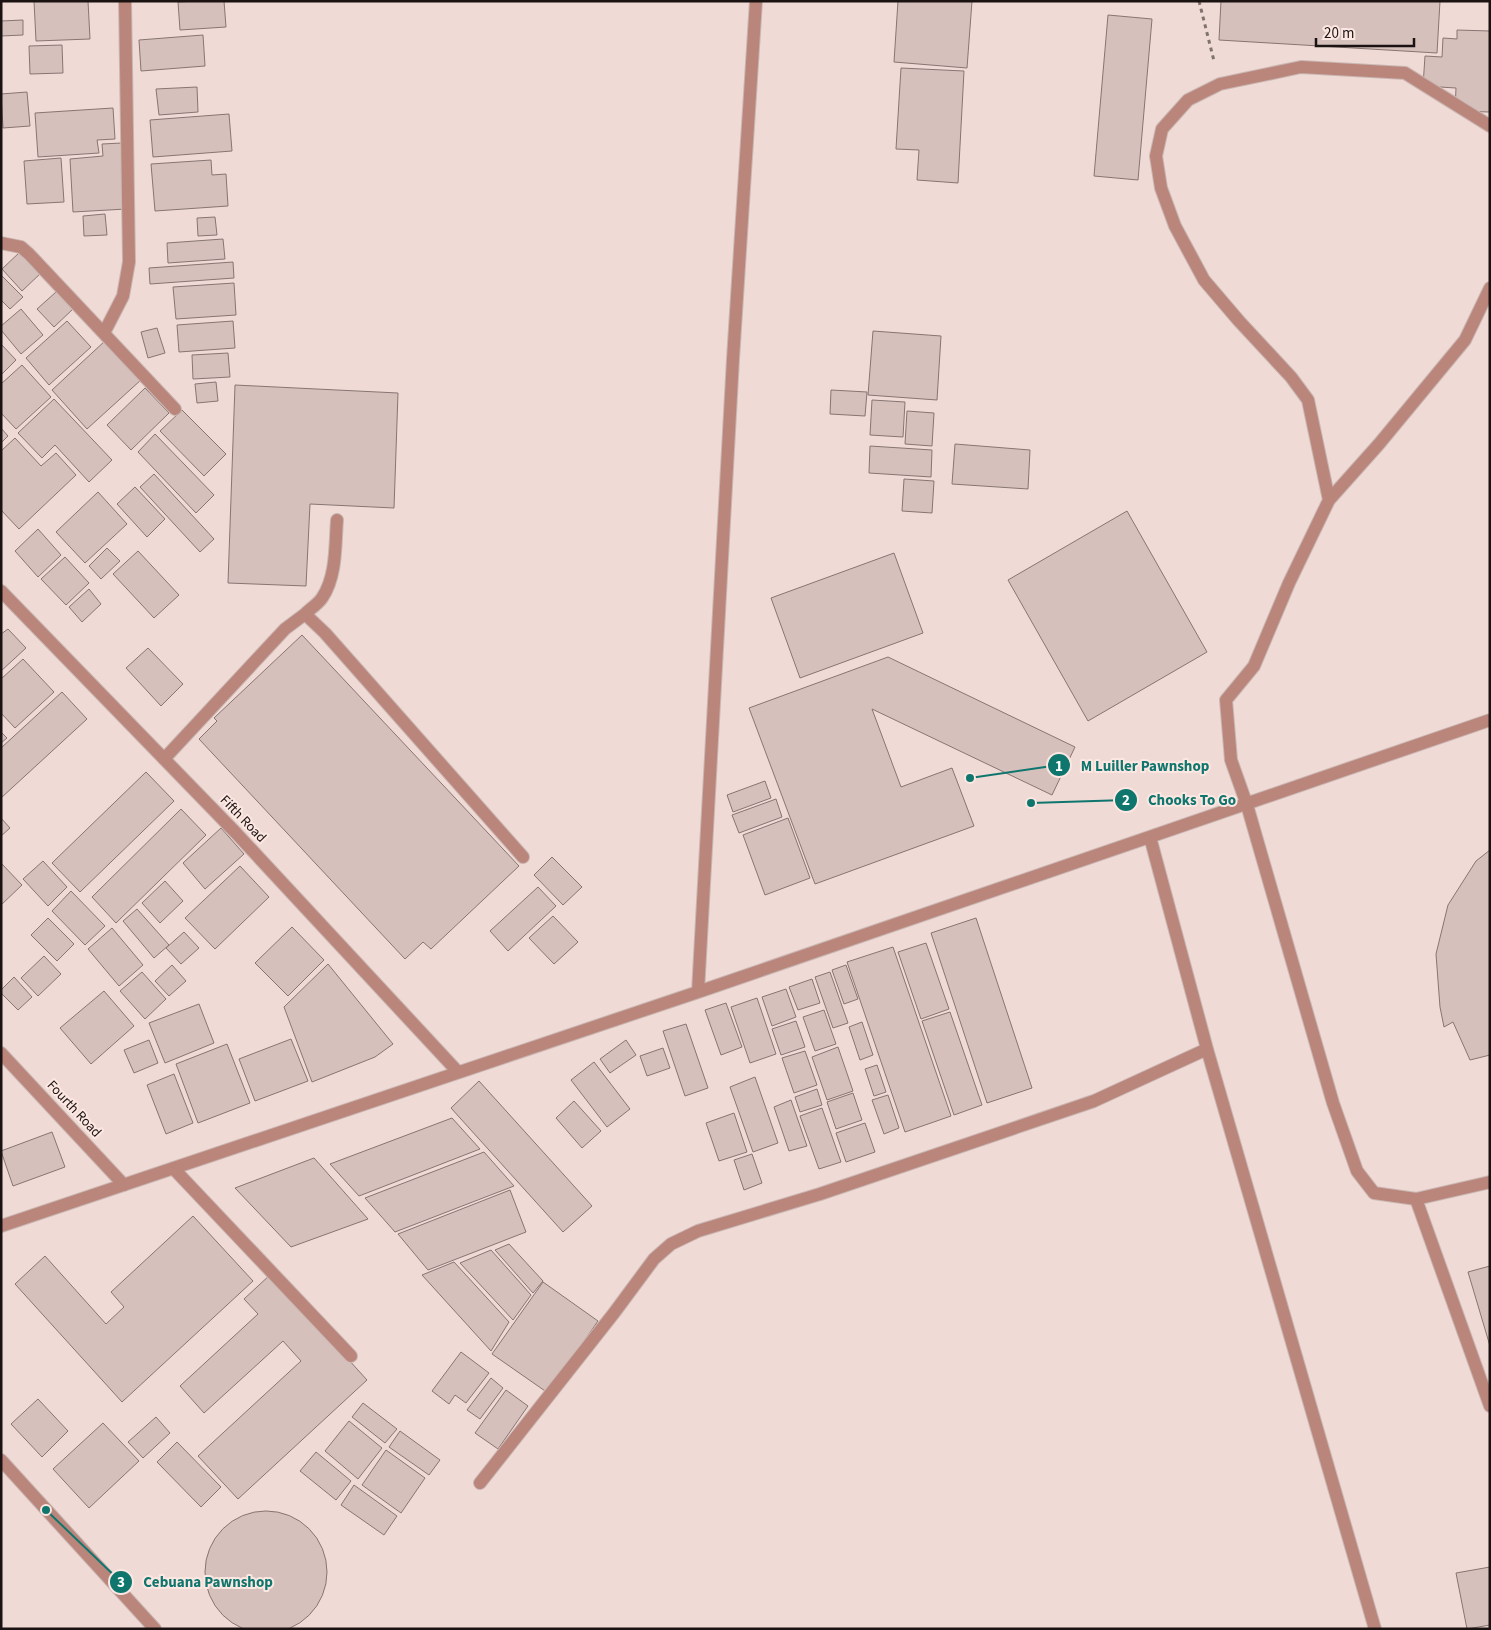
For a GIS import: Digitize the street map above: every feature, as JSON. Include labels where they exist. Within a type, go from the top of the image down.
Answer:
[{"type":"street","points":[[104,333],[123,296],[129,262],[125,1]]},
{"type":"street","points":[[698,992],[756,1]]},
{"type":"street","points":[[1329,500],[1308,400],[1291,377],[1204,280],[1174,226],[1161,188],[1156,156],[1162,129],[1188,100],[1220,84],[1301,67],[1405,74],[1490,126]]},
{"type":"street","points":[[1,243],[21,247],[29,254],[175,409]]},
{"type":"street","points":[[1490,288],[1465,340],[1379,444],[1329,500],[1289,582],[1254,666],[1226,700],[1231,760],[1247,805],[1333,1103],[1357,1171],[1374,1193],[1416,1199],[1490,1182]]},
{"type":"street","points":[[164,759],[285,629],[322,599],[328,588],[332,573],[337,520]]},
{"type":"street","name":"Fifth Road","points":[[1,591],[236,833],[458,1072]]},
{"type":"street","points":[[304,614],[332,640],[523,857]]},
{"type":"street","points":[[1,1226],[698,992],[1490,720]]},
{"type":"street","points":[[1150,838],[1207,1049],[1375,1629]]},
{"type":"street","points":[[480,1483],[614,1313],[654,1258],[671,1244],[698,1232],[820,1194],[1094,1101],[1207,1049]]},
{"type":"street","name":"Fourth Road","points":[[1,1053],[124,1185]]},
{"type":"street","points":[[173,1168],[351,1356]]},
{"type":"street","points":[[1416,1199],[1490,1406]]},
{"type":"street","points":[[1,1460],[155,1629]]},
{"type":"path","points":[[1199,1],[1220,84]]},
{"type":"building","points":[[34,1],[88,1],[90,39],[36,41]]},
{"type":"building","points":[[224,1],[226,27],[180,30],[178,2]]},
{"type":"building","points":[[898,1],[972,1],[967,68],[894,62]]},
{"type":"building","points":[[1221,1],[1440,1],[1437,53],[1219,40]]},
{"type":"building","points":[[1108,15],[1152,19],[1138,180],[1094,176]]},
{"type":"building","points":[[23,20],[23,35],[1,36],[1,21]]},
{"type":"building","points":[[1457,30],[1490,31],[1490,112],[1455,111],[1456,88],[1423,86],[1425,56],[1442,57],[1443,38],[1457,39]]},
{"type":"building","points":[[203,35],[205,66],[141,71],[139,40]]},
{"type":"building","points":[[62,45],[63,73],[30,74],[29,46]]},
{"type":"building","points":[[901,68],[964,71],[958,183],[917,180],[919,150],[896,149]]},
{"type":"building","points":[[197,87],[198,112],[159,115],[156,89]]},
{"type":"building","points":[[27,92],[30,126],[3,128],[1,94]]},
{"type":"building","points":[[113,108],[115,139],[97,140],[99,153],[38,157],[35,113]]},
{"type":"building","points":[[229,114],[232,151],[153,157],[150,120]]},
{"type":"building","points":[[122,143],[126,209],[73,212],[70,159],[103,156],[102,144]]},
{"type":"building","points":[[61,158],[64,202],[27,204],[24,161]]},
{"type":"building","points":[[211,160],[212,175],[226,174],[228,206],[155,211],[151,164]]},
{"type":"building","points":[[105,214],[107,235],[84,236],[83,216]]},
{"type":"building","points":[[215,217],[217,235],[198,236],[197,218]]},
{"type":"building","points":[[223,239],[225,259],[168,263],[167,243]]},
{"type":"building","points":[[21,251],[41,273],[22,291],[2,269]]},
{"type":"building","points":[[233,262],[234,278],[150,284],[149,268]]},
{"type":"building","points":[[1,275],[23,297],[10,309],[1,300]]},
{"type":"building","points":[[234,283],[236,315],[176,319],[173,287]]},
{"type":"building","points":[[56,292],[73,309],[54,327],[37,309]]},
{"type":"building","points":[[21,309],[43,335],[21,354],[1,330],[1,326]]},
{"type":"building","points":[[67,321],[91,347],[49,385],[26,358]]},
{"type":"building","points":[[233,321],[235,348],[179,352],[177,325]]},
{"type":"building","points":[[157,328],[165,353],[148,358],[141,332]]},
{"type":"building","points":[[873,331],[941,336],[937,400],[868,395]]},
{"type":"building","points":[[106,340],[142,379],[87,429],[52,390]]},
{"type":"building","points":[[1,344],[16,360],[1,375]]},
{"type":"building","points":[[228,353],[230,377],[193,379],[192,355]]},
{"type":"building","points":[[22,365],[51,397],[16,429],[1,413],[1,384]]},
{"type":"building","points":[[216,382],[218,401],[197,403],[195,384]]},
{"type":"building","points":[[235,385],[398,393],[394,508],[310,504],[306,586],[228,583]]},
{"type":"building","points":[[145,388],[169,413],[131,450],[107,425]]},
{"type":"building","points":[[831,390],[867,392],[865,416],[830,414]]},
{"type":"building","points":[[54,399],[112,460],[89,482],[55,445],[42,458],[18,433]]},
{"type":"building","points":[[872,400],[905,402],[903,437],[870,435]]},
{"type":"building","points":[[182,410],[226,454],[204,476],[160,431]]},
{"type":"building","points":[[907,411],[934,413],[932,446],[905,444]]},
{"type":"building","points":[[1,428],[8,436],[1,443]]},
{"type":"building","points":[[155,434],[214,495],[196,513],[138,452]]},
{"type":"building","points":[[15,438],[41,466],[56,453],[76,475],[19,529],[1,510],[1,451]]},
{"type":"building","points":[[955,444],[1030,450],[1028,489],[952,484]]},
{"type":"building","points":[[870,446],[932,450],[931,477],[869,473]]},
{"type":"building","points":[[154,474],[214,539],[200,552],[140,487]]},
{"type":"building","points":[[904,479],[934,481],[932,513],[902,511]]},
{"type":"building","points":[[135,487],[165,519],[147,537],[117,504]]},
{"type":"building","points":[[98,492],[127,524],[85,563],[56,532]]},
{"type":"building","points":[[1127,511],[1207,652],[1088,721],[1008,580]]},
{"type":"building","points":[[38,529],[61,555],[38,577],[15,551]]},
{"type":"building","points":[[107,548],[120,561],[101,579],[89,566]]},
{"type":"building","points":[[138,551],[179,595],[154,618],[113,574]]},
{"type":"building","points":[[894,553],[923,633],[800,678],[771,598]]},
{"type":"building","points":[[65,557],[89,583],[66,605],[41,579]]},
{"type":"building","points":[[89,589],[101,604],[82,622],[69,607]]},
{"type":"building","points":[[8,629],[26,648],[1,671],[1,634]]},
{"type":"building","points":[[302,635],[519,866],[431,949],[423,942],[405,959],[199,739],[217,721],[214,718]]},
{"type":"building","points":[[148,648],[183,684],[161,706],[126,668]]},
{"type":"building","points":[[888,657],[1075,747],[1052,795],[872,709],[901,787],[952,768],[974,826],[815,884],[749,708]]},
{"type":"building","points":[[23,659],[54,692],[15,728],[1,713],[1,679]]},
{"type":"building","points":[[62,692],[87,719],[1,798],[1,748]]},
{"type":"building","points":[[1,732],[7,738],[1,743]]},
{"type":"building","points":[[146,772],[174,801],[80,892],[52,863]]},
{"type":"building","points":[[765,781],[771,798],[733,812],[727,795]]},
{"type":"building","points":[[776,799],[782,817],[739,833],[732,815]]},
{"type":"building","points":[[181,809],[206,835],[116,923],[92,897]]},
{"type":"building","points":[[1,818],[10,828],[1,836]]},
{"type":"building","points":[[788,818],[810,878],[765,895],[743,835]]},
{"type":"building","points":[[221,828],[244,854],[205,889],[183,863]]},
{"type":"building","points":[[1490,850],[1490,1055],[1470,1060],[1453,1022],[1444,1027],[1440,1007],[1436,954],[1448,905],[1476,861]]},
{"type":"building","points":[[552,857],[582,887],[563,905],[534,875]]},
{"type":"building","points":[[43,861],[67,887],[48,906],[23,879]]},
{"type":"building","points":[[1,863],[22,885],[1,905]]},
{"type":"building","points":[[240,866],[269,897],[215,949],[185,918]]},
{"type":"building","points":[[165,881],[183,901],[160,923],[142,903]]},
{"type":"building","points":[[538,887],[556,906],[508,951],[490,931]]},
{"type":"building","points":[[71,891],[105,926],[85,945],[52,911]]},
{"type":"building","points":[[137,909],[169,945],[154,958],[123,921]]},
{"type":"building","points":[[553,916],[578,942],[554,964],[529,938]]},
{"type":"building","points":[[48,918],[74,944],[57,961],[31,935]]},
{"type":"building","points":[[976,918],[1032,1088],[987,1103],[931,933]]},
{"type":"building","points":[[292,927],[324,960],[288,996],[255,963]]},
{"type":"building","points":[[112,928],[143,965],[119,986],[88,949]]},
{"type":"building","points":[[184,932],[199,948],[181,964],[166,948]]},
{"type":"building","points":[[926,943],[949,1009],[921,1019],[898,952]]},
{"type":"building","points":[[893,947],[951,1116],[905,1132],[847,962]]},
{"type":"building","points":[[44,956],[61,974],[38,996],[21,978]]},
{"type":"building","points":[[328,964],[393,1044],[375,1057],[312,1082],[284,1007]]},
{"type":"building","points":[[172,965],[186,981],[169,996],[155,981]]},
{"type":"building","points":[[846,965],[858,999],[844,1004],[832,970]]},
{"type":"building","points":[[142,972],[166,999],[145,1019],[120,991]]},
{"type":"building","points":[[830,972],[848,1023],[833,1028],[815,977]]},
{"type":"building","points":[[14,977],[32,997],[18,1010],[1,993],[1,990]]},
{"type":"building","points":[[812,979],[820,1003],[798,1010],[789,987]]},
{"type":"building","points":[[786,989],[796,1017],[772,1026],[762,997]]},
{"type":"building","points":[[104,991],[134,1026],[91,1064],[60,1028]]},
{"type":"building","points":[[757,998],[776,1054],[750,1063],[731,1007]]},
{"type":"building","points":[[726,1003],[742,1047],[721,1055],[705,1010]]},
{"type":"building","points":[[199,1004],[214,1043],[165,1063],[149,1023]]},
{"type":"building","points":[[824,1010],[836,1044],[815,1051],[803,1017]]},
{"type":"building","points":[[950,1012],[982,1105],[954,1115],[922,1021]]},
{"type":"building","points":[[796,1021],[805,1047],[781,1055],[772,1029]]},
{"type":"building","points":[[862,1022],[873,1055],[860,1060],[849,1027]]},
{"type":"building","points":[[686,1024],[708,1088],[685,1096],[663,1031]]},
{"type":"building","points":[[291,1039],[308,1081],[255,1101],[239,1059]]},
{"type":"building","points":[[149,1040],[158,1063],[134,1073],[124,1050]]},
{"type":"building","points":[[626,1040],[636,1055],[610,1073],[600,1059]]},
{"type":"building","points":[[227,1044],[250,1103],[198,1123],[176,1064]]},
{"type":"building","points":[[838,1047],[853,1091],[827,1100],[812,1057]]},
{"type":"building","points":[[663,1048],[670,1068],[647,1076],[640,1056]]},
{"type":"building","points":[[805,1051],[817,1085],[794,1093],[782,1058]]},
{"type":"building","points":[[594,1062],[630,1109],[607,1127],[571,1080]]},
{"type":"building","points":[[877,1065],[886,1092],[874,1096],[865,1069]]},
{"type":"building","points":[[174,1074],[193,1123],[166,1134],[147,1085]]},
{"type":"building","points":[[755,1077],[778,1143],[753,1152],[730,1087]]},
{"type":"building","points":[[479,1081],[592,1206],[563,1232],[451,1108]]},
{"type":"building","points":[[817,1089],[822,1105],[800,1112],[795,1097]]},
{"type":"building","points":[[853,1093],[862,1120],[836,1129],[827,1102]]},
{"type":"building","points":[[888,1095],[899,1128],[884,1134],[872,1100]]},
{"type":"building","points":[[791,1100],[807,1146],[789,1151],[774,1107]]},
{"type":"building","points":[[574,1101],[601,1131],[582,1148],[556,1118]]},
{"type":"building","points":[[822,1108],[841,1162],[819,1169],[800,1116]]},
{"type":"building","points":[[734,1113],[747,1152],[719,1161],[706,1123]]},
{"type":"building","points":[[452,1118],[480,1149],[359,1196],[330,1164]]},
{"type":"building","points":[[865,1123],[875,1152],[846,1162],[836,1133]]},
{"type":"building","points":[[52,1132],[65,1167],[13,1186],[1,1151]]},
{"type":"building","points":[[484,1152],[514,1186],[395,1232],[365,1198]]},
{"type":"building","points":[[752,1154],[762,1183],[744,1190],[734,1160]]},
{"type":"building","points":[[314,1158],[368,1219],[291,1247],[235,1188]]},
{"type":"building","points":[[510,1190],[526,1232],[428,1270],[398,1234]]},
{"type":"building","points":[[193,1216],[253,1281],[122,1402],[15,1284],[45,1256],[106,1324],[124,1307],[111,1292]]},
{"type":"building","points":[[509,1244],[543,1281],[533,1293],[495,1250]]},
{"type":"building","points":[[491,1250],[531,1295],[513,1320],[460,1263]]},
{"type":"building","points":[[454,1262],[509,1322],[491,1351],[422,1275]]},
{"type":"building","points":[[1490,1266],[1490,1346],[1468,1272]]},
{"type":"building","points":[[271,1274],[367,1380],[238,1499],[198,1456],[301,1361],[283,1341],[204,1413],[180,1386],[258,1314],[244,1299]]},
{"type":"building","points":[[543,1282],[598,1321],[548,1393],[492,1354]]},
{"type":"building","points":[[461,1352],[489,1373],[466,1403],[455,1395],[449,1404],[432,1391]]},
{"type":"building","points":[[491,1378],[503,1388],[480,1419],[467,1410]]},
{"type":"building","points":[[506,1390],[528,1406],[498,1449],[475,1433]]},
{"type":"building","points":[[38,1399],[68,1431],[42,1457],[11,1424]]},
{"type":"building","points":[[363,1403],[397,1429],[385,1443],[352,1417]]},
{"type":"building","points":[[156,1417],[170,1433],[143,1458],[128,1442]]},
{"type":"building","points":[[349,1421],[382,1448],[358,1479],[325,1451]]},
{"type":"building","points":[[103,1423],[139,1461],[89,1508],[53,1469]]},
{"type":"building","points":[[400,1431],[440,1460],[429,1475],[389,1447]]},
{"type":"building","points":[[177,1442],[221,1487],[201,1507],[157,1462]]},
{"type":"building","points":[[386,1450],[425,1478],[401,1513],[362,1485]]},
{"type":"building","points":[[316,1452],[351,1481],[336,1500],[300,1471]]},
{"type":"building","points":[[354,1485],[397,1516],[384,1535],[341,1505]]},
{"type":"building","points":[[266,1511],[289,1516],[309,1529],[322,1549],[327,1572],[322,1595],[309,1615],[289,1628],[266,1633],[243,1628],[223,1615],[210,1595],[205,1572],[210,1549],[223,1529],[243,1516]]},
{"type":"building","points":[[1490,1567],[1490,1625],[1467,1629],[1456,1573]]},
{"type":"place","name":"M Luiller Pawnshop","points":[[970,778]]},
{"type":"place","name":"Chooks To Go","points":[[1031,803]]},
{"type":"place","name":"Cebuana Pawnshop","points":[[46,1510]]}]
